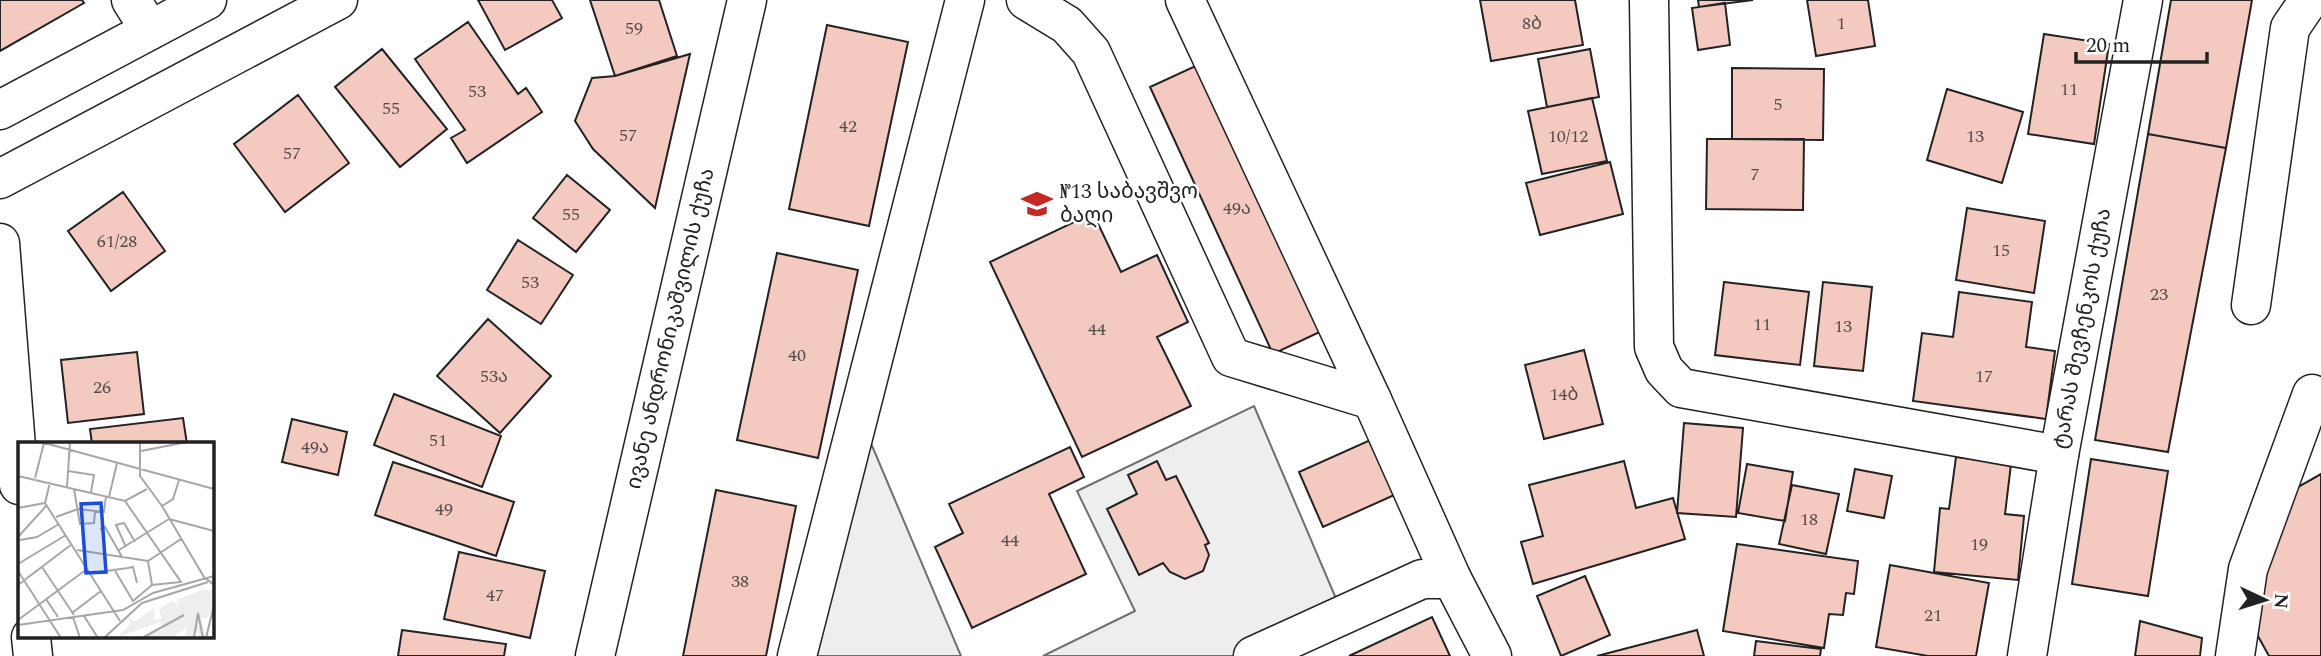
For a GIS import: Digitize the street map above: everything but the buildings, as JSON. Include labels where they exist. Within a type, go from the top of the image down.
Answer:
[{"type":"street","points":[[0,110],[141,15],[207,0]]},
{"type":"street","points":[[0,179],[338,0]]},
{"type":"street","name":"ივანე ანდრონიკაშვილის ქუჩა","points":[[595,656],[747,0]]},
{"type":"street","points":[[797,656],[965,0]]},
{"type":"street","points":[[1185,0],[1372,400],[1452,579],[1492,656]]},
{"type":"street","points":[[1649,0],[1654,347],[1664,370],[1681,387],[2059,455]]},
{"type":"street","name":"ტარას შევჩენკოს ქუჩა","points":[[2027,656],[2059,455],[2143,0]]},
{"type":"street","points":[[2251,305],[2290,28],[2309,0]]},
{"type":"street","points":[[1029,1],[1067,25],[1091,52],[1231,357],[1372,400]]},
{"type":"street","points":[[0,243],[18,472]]},
{"type":"street","points":[[2235,656],[2248,569],[2312,394]]},
{"type":"street","points":[[1253,656],[1422,579],[1452,579]]},
{"type":"street","points":[[31,638],[33,656]]},
{"type":"shaded area","points":[[1254,406],[1343,615],[1253,656],[1043,656],[1135,611],[1077,491]]},
{"type":"shaded area","points":[[859,415],[961,656],[797,656]]},
{"type":"place","name":"№13 საბავშვო ბაღი","points":[[1037,204]]}]
